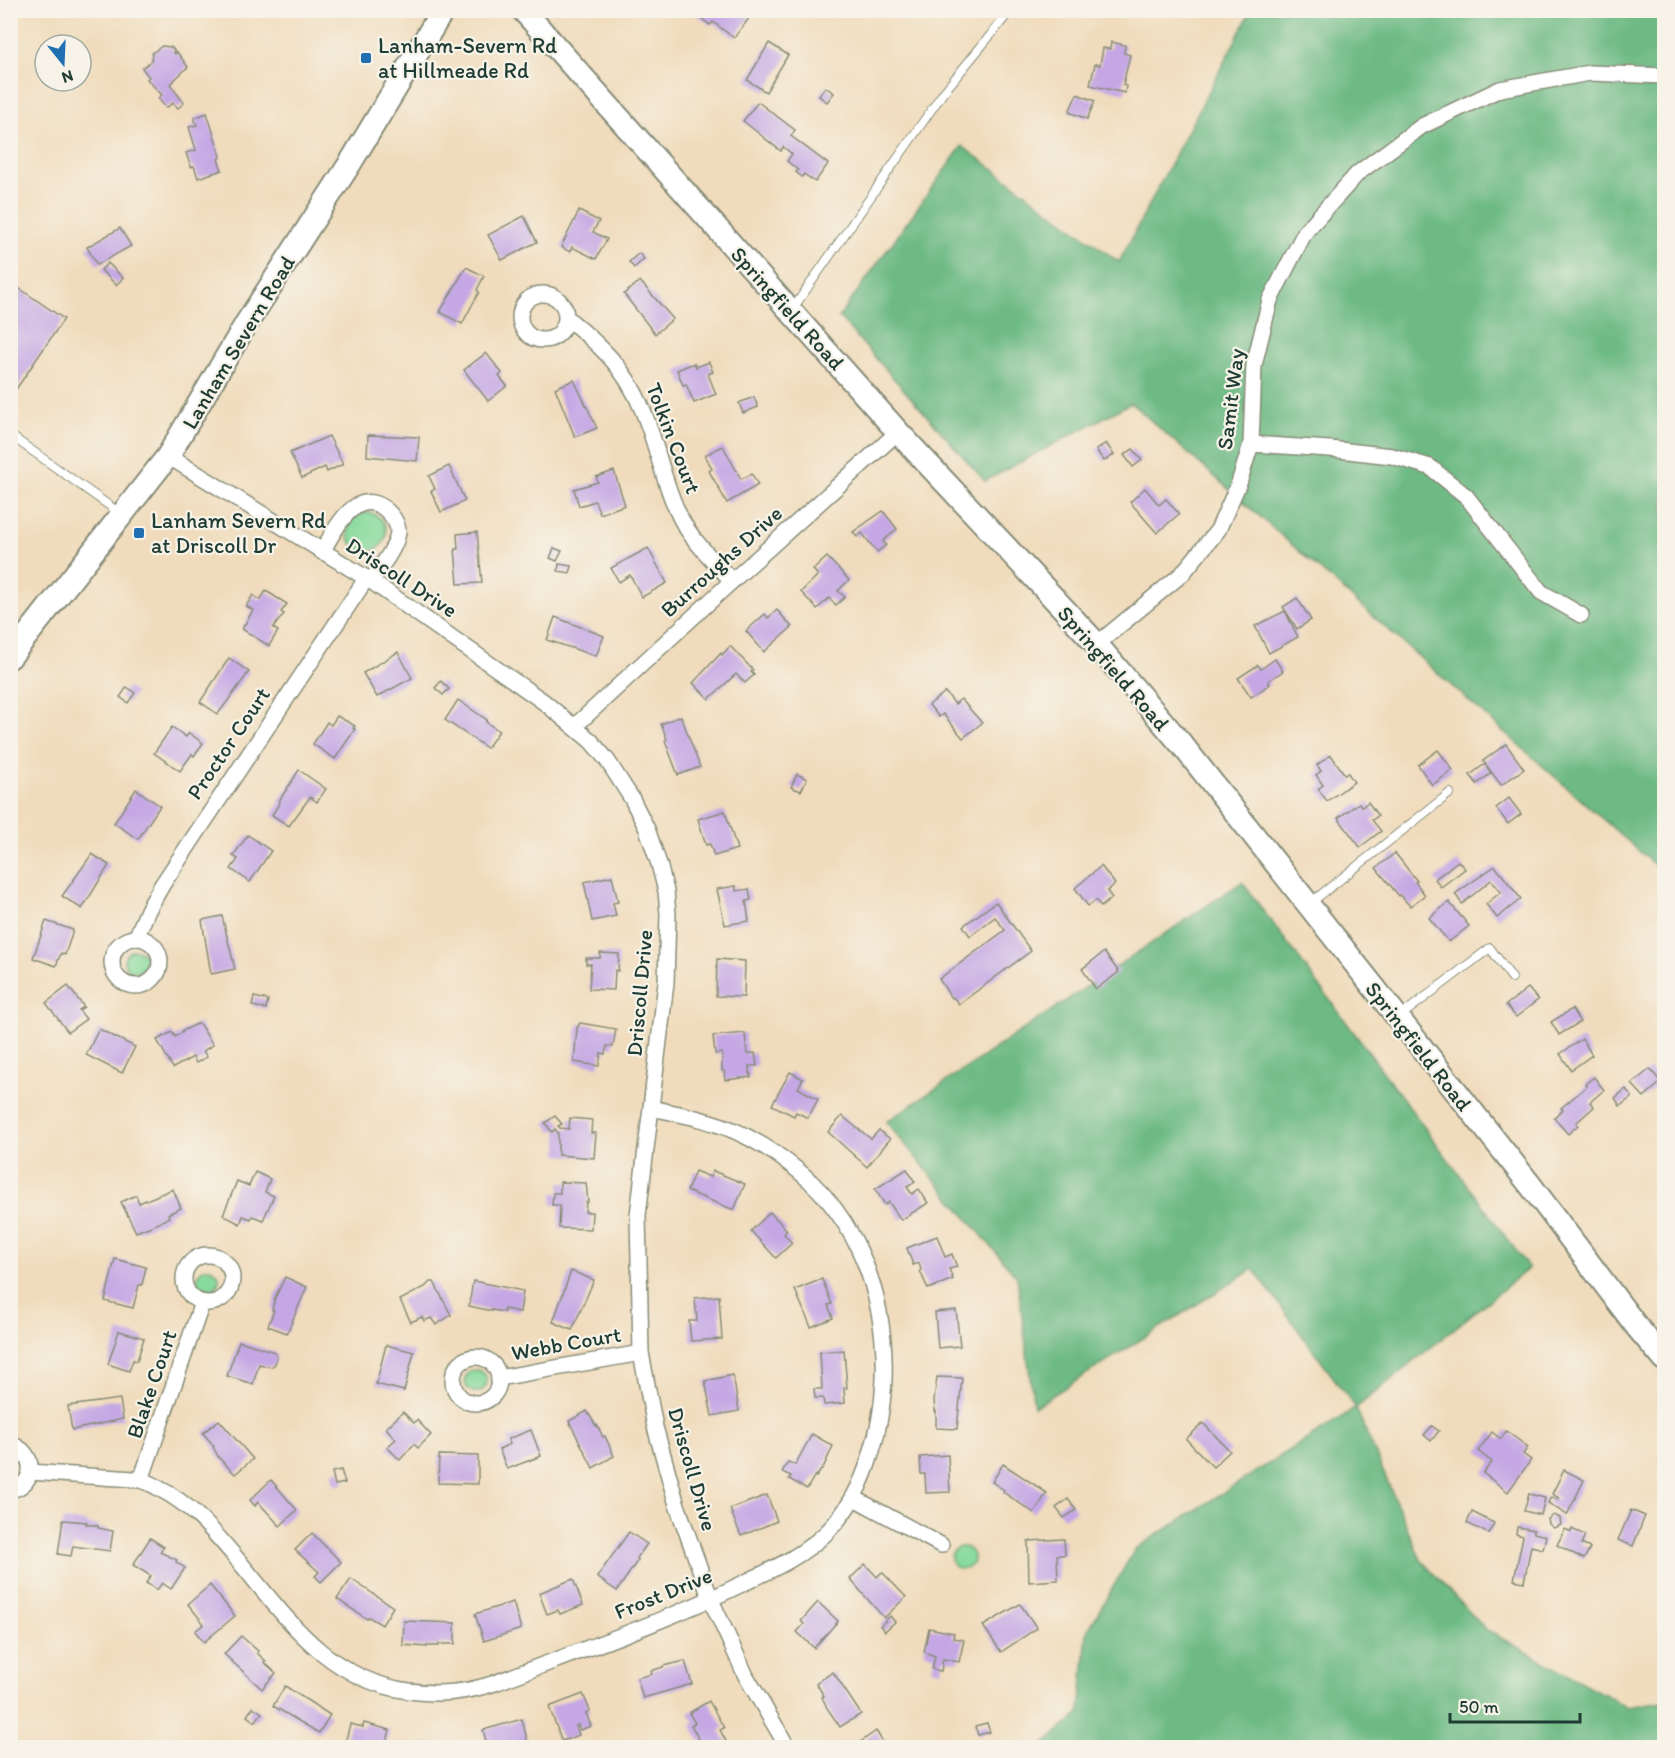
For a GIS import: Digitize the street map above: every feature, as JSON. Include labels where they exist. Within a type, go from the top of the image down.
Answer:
[{"type":"street","name":"Lanham Severn Road","points":[[10,657],[168,456],[246,324],[349,165],[443,10]]},
{"type":"street","name":"Springfield Road","points":[[523,10],[898,432],[1096,645],[1183,746],[1531,1186],[1637,1327],[1665,1359]]},
{"type":"street","name":"Samit Way","points":[[1096,645],[1182,574],[1218,530],[1239,483],[1251,444],[1254,365],[1270,300],[1305,232],[1358,173],[1422,126],[1500,89],[1590,73],[1665,76]]},
{"type":"street","name":"Tolkin Court","points":[[567,318],[609,354],[625,375],[639,398],[666,482],[680,517],[691,534],[732,580]]},
{"type":"street","name":"Burroughs Drive","points":[[575,726],[732,580],[898,432]]},
{"type":"street","points":[[1251,444],[1392,456],[1430,467],[1466,496],[1541,592],[1581,615]]},
{"type":"street","name":"Driscoll Drive","points":[[168,456],[369,580],[493,665],[575,726],[607,760],[632,799],[647,829],[666,891],[668,914],[667,964],[638,1215],[641,1353],[655,1427],[677,1505],[711,1600],[746,1676],[788,1748]]},
{"type":"street","points":[[322,552],[336,528],[352,509],[363,503],[373,502],[382,507],[392,515],[397,523],[398,532],[392,548],[369,580]]},
{"type":"street","name":"Proctor Court","points":[[136,938],[162,885],[235,773],[369,580]]},
{"type":"street","name":"Frost Drive","points":[[30,1472],[141,1480],[162,1489],[206,1522],[295,1628],[351,1674],[386,1688],[440,1694],[465,1692],[479,1688],[711,1600],[801,1553],[825,1534],[854,1498],[876,1439],[885,1379],[881,1320],[872,1284],[861,1256],[846,1228],[826,1199],[810,1182],[780,1158],[743,1136],[712,1122],[651,1108]]},
{"type":"street","name":"Blake Court","points":[[141,1480],[202,1303]]},
{"type":"street","name":"Webb Court","points":[[499,1378],[641,1353]]},
{"type":"street","points":[[10,1444],[24,1450],[28,1456],[30,1472],[22,1485],[10,1490]]},
{"type":"street","points":[[854,1498],[941,1545]]},
{"type":"lane","points":[[791,311],[943,93],[1011,10]]},
{"type":"lane","points":[[10,435],[123,515]]},
{"type":"lane","points":[[1308,904],[1450,793]]},
{"type":"lane","points":[[1398,1018],[1490,948],[1512,978]]},
{"type":"green space","points":[[1251,11],[1664,11],[1664,873],[1131,403],[985,481],[839,317],[962,146],[1119,262]]},
{"type":"green space","points":[[367,513],[380,519],[386,532],[380,545],[367,551],[354,545],[348,532],[354,519]]},
{"type":"green space","points":[[1242,882],[1529,1268],[1356,1408],[1253,1269],[1034,1407],[1017,1277],[886,1122]]},
{"type":"green space","points":[[135,950],[143,953],[146,961],[143,969],[135,972],[127,969],[124,961],[127,953]]},
{"type":"green space","points":[[208,1268],[216,1271],[219,1279],[216,1287],[208,1290],[200,1287],[197,1279],[200,1271]]},
{"type":"green space","points":[[472,1370],[480,1370],[487,1377],[487,1385],[480,1392],[472,1392],[465,1385],[465,1377]]},
{"type":"green space","points":[[1356,1408],[1421,1560],[1486,1630],[1627,1707],[1664,1701],[1664,1747],[1041,1747],[1080,1713],[1087,1632],[1135,1549]]},
{"type":"green space","points":[[958,1547],[966,1547],[973,1554],[973,1562],[966,1569],[958,1569],[951,1562],[951,1554]]},
{"type":"building","points":[[701,10],[741,10],[750,17],[734,38],[713,22],[710,25],[697,15]]},
{"type":"building","points":[[1111,42],[1125,45],[1124,53],[1130,55],[1123,85],[1126,86],[1125,93],[1090,85],[1095,64],[1100,65],[1103,48],[1110,49]]},
{"type":"building","points":[[769,43],[788,55],[766,92],[747,80]]},
{"type":"building","points":[[162,46],[171,47],[188,67],[170,84],[184,103],[178,108],[173,103],[166,108],[158,98],[162,95],[147,79],[149,77],[142,68],[151,61],[152,53]]},
{"type":"building","points":[[825,87],[834,93],[827,102],[819,96]]},
{"type":"building","points":[[1077,94],[1095,101],[1087,119],[1069,112]]},
{"type":"building","points":[[758,102],[795,130],[791,136],[828,164],[815,182],[804,174],[802,177],[796,172],[798,170],[787,161],[792,154],[783,147],[781,151],[743,121]]},
{"type":"building","points":[[207,113],[221,157],[218,159],[222,170],[198,178],[186,153],[196,150],[189,127],[197,125],[194,118]]},
{"type":"building","points":[[579,211],[599,221],[593,232],[607,239],[596,259],[572,247],[570,252],[561,247]]},
{"type":"building","points":[[524,216],[537,242],[502,260],[488,235]]},
{"type":"building","points":[[120,228],[131,246],[97,265],[87,247]]},
{"type":"building","points":[[639,253],[644,259],[634,268],[629,262]]},
{"type":"building","points":[[108,263],[123,278],[116,285],[101,270]]},
{"type":"building","points":[[466,267],[484,276],[477,290],[479,292],[462,324],[440,312]]},
{"type":"building","points":[[640,281],[673,319],[655,334],[624,294]]},
{"type":"building","points":[[10,282],[64,319],[10,398]]},
{"type":"building","points":[[486,353],[502,373],[499,376],[507,386],[488,401],[464,370]]},
{"type":"building","points":[[709,362],[713,372],[708,374],[716,394],[694,403],[677,370],[694,363],[696,367]]},
{"type":"building","points":[[574,380],[597,428],[575,437],[555,388]]},
{"type":"building","points":[[754,397],[758,407],[743,413],[739,403]]},
{"type":"building","points":[[368,435],[419,437],[417,461],[367,456]]},
{"type":"building","points":[[329,436],[343,464],[327,472],[325,467],[302,478],[290,453]]},
{"type":"building","points":[[1106,443],[1114,455],[1104,461],[1096,450]]},
{"type":"building","points":[[723,446],[741,479],[752,474],[758,485],[727,503],[709,471],[712,469],[705,455]]},
{"type":"building","points":[[1133,449],[1142,460],[1133,467],[1124,455]]},
{"type":"building","points":[[449,466],[465,501],[441,512],[431,491],[435,489],[429,476]]},
{"type":"building","points":[[614,471],[625,505],[600,514],[595,501],[579,506],[574,489],[598,482],[596,477]]},
{"type":"building","points":[[1145,488],[1159,505],[1166,499],[1179,514],[1157,533],[1130,502]]},
{"type":"building","points":[[883,511],[897,529],[883,541],[886,545],[877,552],[862,533],[857,537],[853,532]]},
{"type":"building","points":[[477,532],[482,583],[458,584],[455,549],[458,549],[457,534]]},
{"type":"building","points":[[554,548],[562,551],[557,561],[550,558]]},
{"type":"building","points":[[648,548],[667,583],[642,597],[630,575],[619,582],[611,568]]},
{"type":"building","points":[[827,557],[849,580],[838,591],[845,597],[836,605],[829,598],[817,609],[801,592],[818,575],[813,570]]},
{"type":"building","points":[[559,564],[572,566],[570,573],[558,571]]},
{"type":"building","points":[[266,591],[287,604],[281,612],[284,614],[273,628],[278,631],[269,646],[242,629],[253,610],[246,606],[253,595],[260,600]]},
{"type":"building","points":[[1297,598],[1311,620],[1297,629],[1283,607]]},
{"type":"building","points":[[777,610],[792,627],[764,652],[746,631],[765,614],[768,618]]},
{"type":"building","points":[[1285,611],[1298,637],[1269,653],[1255,626]]},
{"type":"building","points":[[555,617],[604,636],[596,656],[547,640]]},
{"type":"building","points":[[730,646],[753,670],[751,672],[754,675],[745,683],[736,674],[709,699],[693,683]]},
{"type":"building","points":[[398,652],[412,678],[377,697],[363,673]]},
{"type":"building","points":[[229,658],[249,672],[218,714],[200,702]]},
{"type":"building","points":[[1275,659],[1283,671],[1268,681],[1270,684],[1251,697],[1238,678],[1258,665],[1261,669]]},
{"type":"building","points":[[441,681],[449,689],[443,695],[435,688]]},
{"type":"building","points":[[127,687],[135,693],[128,703],[120,697]]},
{"type":"building","points":[[945,692],[955,704],[961,699],[982,723],[963,738],[943,714],[939,717],[929,705]]},
{"type":"building","points":[[458,700],[499,731],[487,748],[445,720]]},
{"type":"building","points":[[337,716],[355,726],[353,728],[355,729],[335,759],[313,744],[327,722],[331,725]]},
{"type":"building","points":[[681,716],[700,767],[678,775],[661,724]]},
{"type":"building","points":[[172,727],[186,737],[189,733],[203,743],[180,771],[154,753]]},
{"type":"building","points":[[1506,744],[1524,769],[1501,785],[1483,761]]},
{"type":"building","points":[[1438,750],[1453,770],[1432,785],[1418,765]]},
{"type":"building","points":[[1331,755],[1345,775],[1348,773],[1354,782],[1327,801],[1318,789],[1323,785],[1316,775],[1321,771],[1317,765]]},
{"type":"building","points":[[1485,764],[1491,773],[1477,784],[1470,775]]},
{"type":"building","points":[[299,770],[326,789],[317,802],[310,797],[289,826],[272,815]]},
{"type":"building","points":[[797,774],[807,779],[801,791],[791,787]]},
{"type":"building","points":[[136,789],[160,806],[138,839],[114,823]]},
{"type":"building","points":[[1509,798],[1521,814],[1508,824],[1496,808]]},
{"type":"building","points":[[1368,802],[1378,816],[1372,820],[1381,831],[1360,847],[1338,818],[1359,803],[1362,807]]},
{"type":"building","points":[[725,811],[737,849],[714,856],[710,844],[706,845],[698,819]]},
{"type":"building","points":[[248,835],[271,851],[250,882],[231,869],[238,859],[233,856]]},
{"type":"building","points":[[1395,853],[1425,895],[1410,906],[1376,868]]},
{"type":"building","points":[[92,854],[109,865],[82,909],[62,896]]},
{"type":"building","points":[[1458,861],[1465,869],[1441,887],[1435,879]]},
{"type":"building","points":[[1101,866],[1115,884],[1107,891],[1112,898],[1101,907],[1096,900],[1088,906],[1075,888]]},
{"type":"building","points":[[1495,866],[1521,899],[1497,918],[1486,904],[1501,892],[1491,880],[1462,904],[1455,894]]},
{"type":"building","points":[[612,876],[618,902],[613,903],[616,916],[592,921],[584,882]]},
{"type":"building","points":[[736,886],[736,891],[749,889],[751,900],[746,901],[749,921],[725,925],[717,889]]},
{"type":"building","points":[[996,902],[1031,951],[959,1004],[953,997],[951,998],[939,979],[1005,930],[995,917],[970,936],[963,926]]},
{"type":"building","points":[[1449,902],[1469,926],[1449,942],[1429,918]]},
{"type":"building","points":[[222,916],[235,969],[211,974],[202,920]]},
{"type":"building","points":[[46,921],[73,930],[65,955],[61,953],[56,966],[33,958]]},
{"type":"building","points":[[1104,952],[1119,972],[1096,989],[1082,969]]},
{"type":"building","points":[[600,953],[619,954],[614,990],[589,989],[591,964],[586,964],[586,958],[600,958]]},
{"type":"building","points":[[717,959],[745,961],[744,997],[716,996]]},
{"type":"building","points":[[68,986],[84,1007],[79,1010],[86,1019],[68,1032],[46,1003]]},
{"type":"building","points":[[1528,988],[1538,1000],[1516,1017],[1506,1005]]},
{"type":"building","points":[[254,997],[268,1000],[266,1009],[252,1006]]},
{"type":"building","points":[[1572,1009],[1580,1022],[1559,1035],[1551,1022]]},
{"type":"building","points":[[199,1023],[213,1045],[203,1051],[207,1057],[196,1063],[193,1057],[173,1068],[157,1040],[172,1032],[175,1037]]},
{"type":"building","points":[[580,1023],[616,1029],[613,1047],[607,1046],[605,1054],[601,1053],[599,1066],[574,1062],[577,1028]]},
{"type":"building","points":[[99,1029],[135,1047],[122,1073],[86,1055]]},
{"type":"building","points":[[745,1033],[747,1054],[755,1053],[757,1066],[749,1066],[751,1077],[725,1080],[724,1071],[722,1071],[722,1053],[715,1054],[713,1036]]},
{"type":"building","points":[[1582,1039],[1592,1055],[1571,1070],[1560,1054]]},
{"type":"building","points":[[1650,1069],[1661,1082],[1644,1097],[1632,1084]]},
{"type":"building","points":[[790,1072],[803,1079],[798,1088],[818,1099],[808,1118],[796,1112],[794,1116],[772,1105]]},
{"type":"building","points":[[1594,1077],[1604,1090],[1590,1102],[1594,1107],[1576,1123],[1578,1125],[1568,1134],[1554,1118],[1563,1110],[1561,1108]]},
{"type":"building","points":[[1626,1089],[1632,1097],[1620,1106],[1615,1098]]},
{"type":"building","points":[[555,1116],[562,1124],[558,1126],[560,1128],[569,1129],[570,1118],[592,1120],[591,1133],[596,1133],[594,1158],[558,1155],[558,1133],[555,1129],[552,1132],[545,1123]]},
{"type":"building","points":[[842,1116],[871,1139],[879,1130],[890,1139],[867,1167],[828,1132]]},
{"type":"building","points":[[907,1169],[915,1182],[907,1187],[912,1194],[919,1189],[928,1203],[901,1220],[889,1202],[885,1205],[875,1189]]},
{"type":"building","points":[[695,1171],[710,1177],[713,1171],[745,1184],[734,1210],[687,1191]]},
{"type":"building","points":[[255,1172],[270,1179],[265,1192],[274,1196],[263,1220],[243,1216],[240,1224],[223,1215],[237,1181],[249,1186]]},
{"type":"building","points":[[560,1182],[586,1183],[588,1202],[586,1202],[585,1212],[592,1212],[591,1229],[559,1228],[560,1205],[552,1205],[553,1193],[560,1193]]},
{"type":"building","points":[[173,1189],[181,1208],[168,1214],[169,1217],[159,1223],[136,1232],[121,1202],[136,1195],[139,1203]]},
{"type":"building","points":[[770,1212],[787,1230],[784,1234],[792,1243],[776,1258],[751,1231]]},
{"type":"building","points":[[937,1236],[945,1257],[952,1254],[957,1267],[949,1269],[953,1279],[928,1289],[919,1263],[913,1265],[907,1248]]},
{"type":"building","points":[[115,1259],[146,1267],[133,1308],[105,1301]]},
{"type":"building","points":[[571,1271],[594,1280],[572,1330],[553,1322]]},
{"type":"building","points":[[285,1277],[307,1287],[287,1333],[268,1326],[274,1310],[272,1310],[275,1298]]},
{"type":"building","points":[[822,1279],[832,1304],[828,1305],[833,1318],[811,1327],[795,1290]]},
{"type":"building","points":[[473,1281],[523,1291],[520,1312],[504,1309],[504,1312],[492,1311],[469,1306]]},
{"type":"building","points":[[430,1282],[434,1282],[451,1315],[436,1325],[431,1318],[424,1321],[422,1317],[411,1322],[400,1300]]},
{"type":"building","points":[[719,1296],[722,1339],[691,1341],[689,1321],[697,1321],[695,1298]]},
{"type":"building","points":[[956,1310],[960,1346],[938,1348],[935,1312]]},
{"type":"building","points":[[119,1331],[144,1338],[137,1361],[133,1360],[129,1371],[108,1364]]},
{"type":"building","points":[[239,1341],[275,1352],[277,1357],[275,1364],[271,1367],[259,1364],[253,1384],[227,1376]]},
{"type":"building","points":[[386,1345],[414,1352],[404,1391],[376,1384]]},
{"type":"building","points":[[844,1350],[847,1388],[844,1388],[845,1403],[824,1405],[823,1398],[815,1398],[814,1389],[822,1389],[820,1352]]},
{"type":"building","points":[[733,1375],[739,1411],[712,1416],[705,1381]]},
{"type":"building","points":[[937,1377],[962,1378],[957,1429],[936,1428],[934,1400]]},
{"type":"building","points":[[120,1399],[123,1419],[72,1430],[68,1406]]},
{"type":"building","points":[[587,1411],[603,1437],[605,1436],[614,1456],[593,1468],[569,1421]]},
{"type":"building","points":[[403,1412],[414,1423],[417,1420],[431,1435],[418,1448],[414,1444],[400,1460],[387,1447],[396,1439],[386,1428]]},
{"type":"building","points":[[219,1420],[253,1459],[235,1474],[219,1458],[214,1446],[203,1433]]},
{"type":"building","points":[[1203,1423],[1230,1451],[1213,1467],[1186,1439]]},
{"type":"building","points":[[1432,1426],[1439,1431],[1431,1441],[1424,1435]]},
{"type":"building","points":[[531,1430],[541,1456],[507,1469],[499,1449],[510,1444],[508,1439]]},
{"type":"building","points":[[1506,1431],[1528,1447],[1523,1454],[1531,1460],[1508,1492],[1483,1473],[1492,1462],[1478,1451],[1492,1432],[1501,1439]]},
{"type":"building","points":[[812,1434],[833,1446],[824,1466],[816,1477],[815,1475],[807,1489],[789,1479],[791,1476],[782,1472],[788,1462],[795,1465]]},
{"type":"building","points":[[439,1455],[478,1456],[478,1484],[438,1483]]},
{"type":"building","points":[[948,1455],[950,1492],[926,1493],[925,1474],[921,1474],[920,1457]]},
{"type":"building","points":[[1003,1464],[1047,1493],[1034,1513],[992,1482]]},
{"type":"building","points":[[341,1470],[345,1483],[335,1485],[332,1472]]},
{"type":"building","points":[[1564,1470],[1584,1480],[1567,1515],[1548,1503],[1551,1497],[1558,1500],[1559,1498],[1552,1494]]},
{"type":"building","points":[[271,1480],[297,1510],[280,1526],[258,1502],[255,1506],[250,1500]]},
{"type":"building","points":[[1529,1494],[1545,1498],[1541,1515],[1524,1511]]},
{"type":"building","points":[[767,1495],[777,1521],[741,1536],[730,1509]]},
{"type":"building","points":[[1068,1499],[1076,1510],[1064,1518],[1056,1508]]},
{"type":"building","points":[[1631,1510],[1645,1516],[1633,1546],[1618,1540]]},
{"type":"building","points":[[1472,1512],[1494,1523],[1489,1534],[1467,1523]]},
{"type":"building","points":[[1554,1515],[1560,1518],[1561,1525],[1554,1528],[1549,1524],[1548,1519]]},
{"type":"building","points":[[63,1520],[87,1522],[86,1524],[113,1531],[110,1551],[73,1546],[71,1556],[58,1554]]},
{"type":"building","points":[[1517,1527],[1534,1530],[1534,1533],[1546,1536],[1543,1549],[1531,1546],[1524,1582],[1514,1580],[1523,1536],[1516,1534]]},
{"type":"building","points":[[1565,1529],[1571,1532],[1572,1529],[1585,1535],[1581,1544],[1590,1548],[1584,1559],[1557,1545]]},
{"type":"building","points":[[629,1532],[647,1544],[617,1591],[597,1577]]},
{"type":"building","points":[[312,1533],[341,1562],[321,1582],[315,1576],[319,1572],[295,1550]]},
{"type":"building","points":[[150,1538],[164,1547],[160,1552],[177,1560],[176,1562],[185,1568],[171,1589],[162,1583],[157,1590],[146,1583],[151,1576],[133,1565]]},
{"type":"building","points":[[1064,1539],[1065,1555],[1057,1555],[1058,1580],[1029,1582],[1028,1541]]},
{"type":"building","points":[[865,1564],[877,1577],[882,1572],[906,1597],[884,1618],[850,1579]]},
{"type":"building","points":[[351,1579],[393,1607],[382,1625],[369,1617],[367,1619],[337,1599]]},
{"type":"building","points":[[573,1579],[583,1605],[560,1614],[558,1610],[547,1614],[539,1593]]},
{"type":"building","points":[[210,1585],[235,1616],[204,1642],[195,1631],[204,1624],[188,1604]]},
{"type":"building","points":[[513,1602],[521,1629],[484,1641],[475,1614]]},
{"type":"building","points":[[818,1602],[838,1621],[814,1648],[797,1632],[804,1624],[801,1621]]},
{"type":"building","points":[[1020,1604],[1037,1628],[1001,1652],[983,1626]]},
{"type":"building","points":[[890,1616],[895,1622],[885,1631],[880,1626]]},
{"type":"building","points":[[404,1621],[455,1623],[455,1644],[427,1647],[403,1645]]},
{"type":"building","points":[[929,1628],[954,1633],[953,1638],[964,1640],[959,1662],[943,1659],[941,1671],[932,1669],[935,1656],[924,1652]]},
{"type":"building","points":[[241,1636],[258,1651],[257,1653],[266,1661],[264,1662],[276,1673],[262,1689],[224,1654]]},
{"type":"building","points":[[685,1661],[692,1684],[643,1698],[637,1678],[652,1674],[651,1671],[663,1666]]},
{"type":"building","points":[[833,1672],[861,1714],[840,1727],[827,1708],[822,1697],[824,1696],[816,1683]]},
{"type":"building","points":[[285,1686],[330,1715],[319,1733],[273,1706]]},
{"type":"building","points":[[583,1694],[590,1711],[586,1713],[591,1726],[580,1730],[578,1725],[576,1726],[579,1735],[562,1741],[549,1707]]},
{"type":"building","points":[[709,1701],[724,1728],[720,1730],[726,1741],[714,1748],[704,1748],[691,1725],[695,1723],[689,1713]]},
{"type":"building","points":[[253,1707],[262,1713],[255,1722],[247,1716]]},
{"type":"building","points":[[522,1719],[529,1748],[488,1748],[483,1730]]},
{"type":"building","points":[[364,1723],[390,1730],[385,1748],[344,1747],[350,1724],[363,1727]]},
{"type":"building","points":[[987,1723],[990,1732],[978,1735],[975,1726]]},
{"type":"building","points":[[876,1731],[887,1748],[852,1748]]},
{"type":"building","points":[[433,1743],[433,1745],[445,1743],[445,1746],[461,1744],[461,1748],[417,1748],[422,1744]]},
{"type":"place","name":"Lanham-Severn Rd at Hillmeade Rd","points":[[366,58]]},
{"type":"place","name":"Lanham Severn Rd at Driscoll Dr","points":[[139,533]]}]
